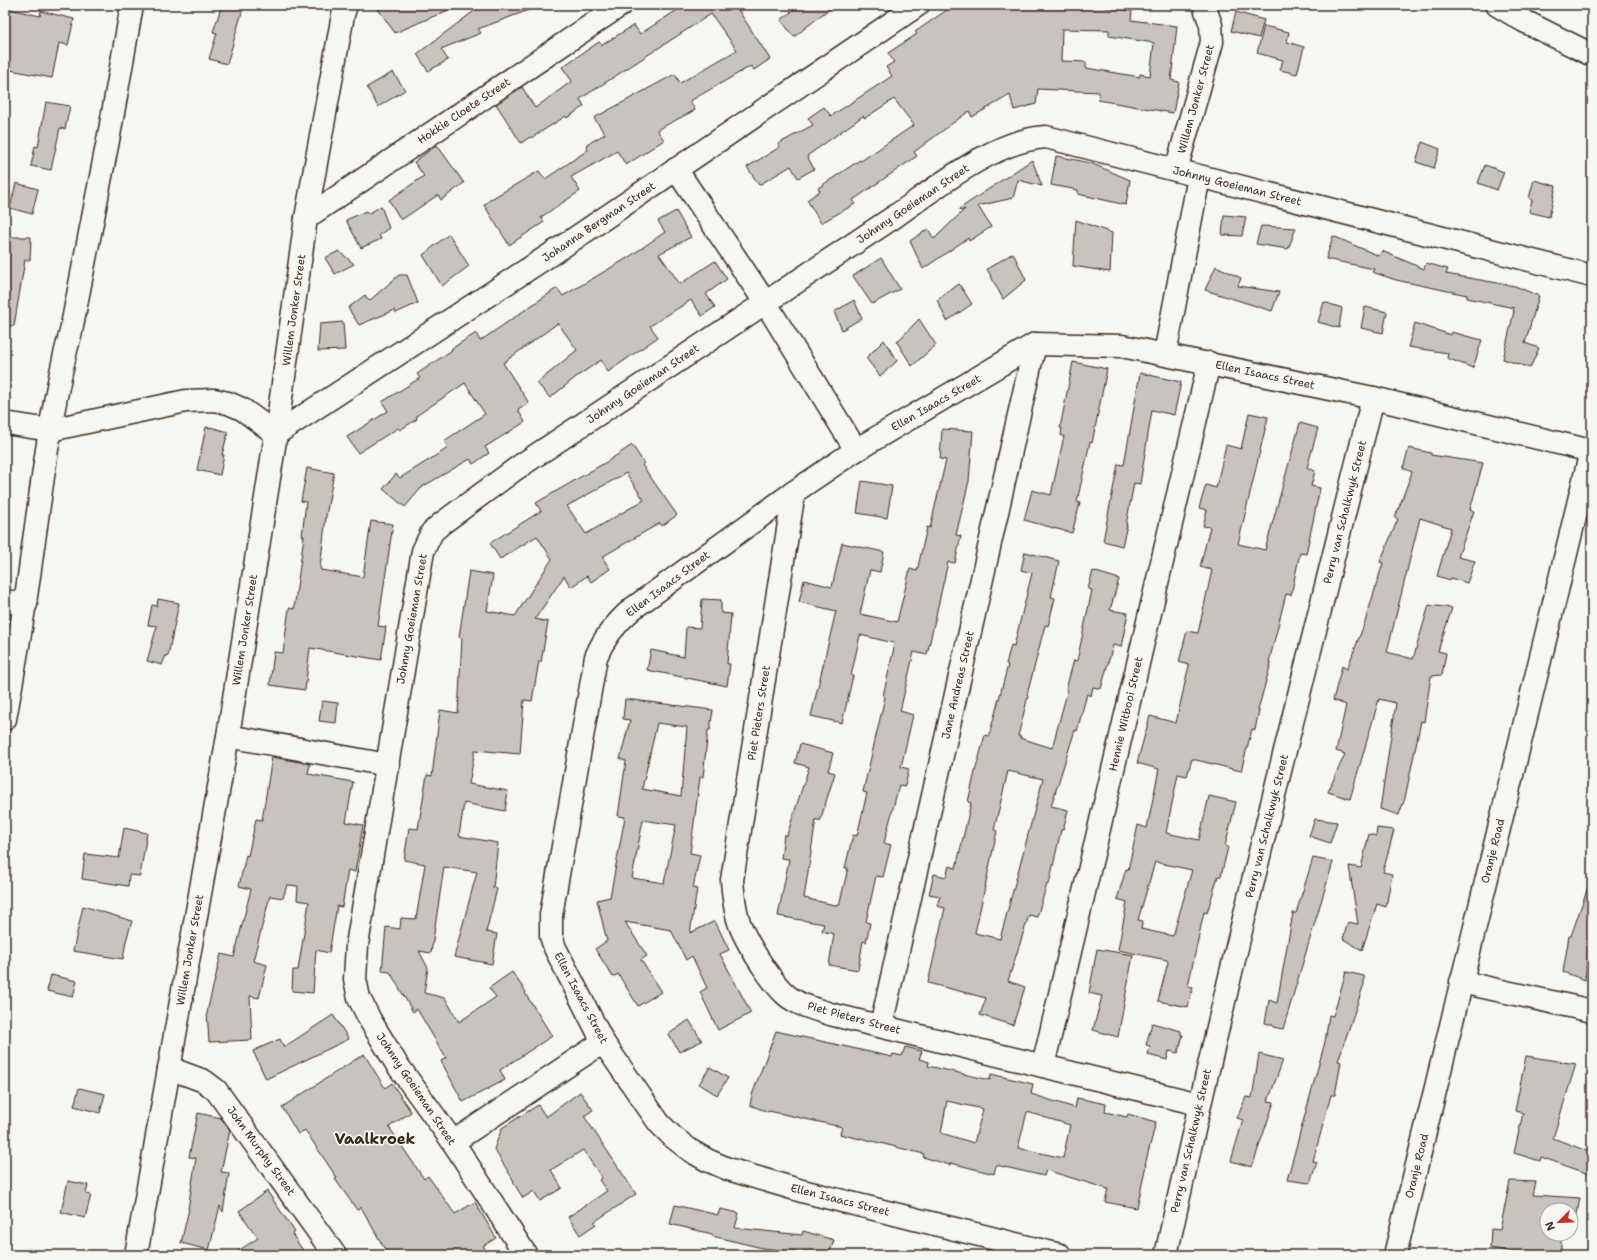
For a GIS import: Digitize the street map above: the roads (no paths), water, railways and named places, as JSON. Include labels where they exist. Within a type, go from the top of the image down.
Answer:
[{"type":"street","points":[[5,719],[15,602],[100,184],[132,5]]},
{"type":"street","name":"Willem Jonker Street","points":[[136,1255],[228,736],[276,434],[306,218],[346,5]]},
{"type":"street","name":"Hokkie Cloete Street","points":[[306,218],[621,5]]},
{"type":"street","name":"Johanna Bergman Street","points":[[276,434],[450,322],[918,5]]},
{"type":"street","name":"Willem Jonker Street","points":[[1176,170],[1212,42],[1211,25],[1204,5]]},
{"type":"street","points":[[1497,5],[1524,21],[1592,55]]},
{"type":"street","name":"Johnny Goeieman Street","points":[[526,1255],[453,1142],[396,1063],[370,1020],[359,998],[355,979],[357,946],[423,551],[432,532],[451,516],[517,468],[765,302],[894,218],[953,176],[984,157],[1007,146],[1027,139],[1046,137],[1592,276]]},
{"type":"street","points":[[676,169],[765,302],[856,450]]},
{"type":"street","points":[[1165,354],[1199,177]]},
{"type":"street","name":"Ellen Isaacs Street","points":[[1060,1255],[802,1191],[728,1169],[691,1152],[659,1123],[603,1042],[559,959],[551,936],[550,926],[596,657],[601,645],[611,629],[632,609],[794,492],[856,450],[1035,344],[1122,346],[1165,354],[1373,398],[1591,449]]},
{"type":"street","name":"Jane Andreas Street","points":[[881,1026],[1035,344]]},
{"type":"street","name":"Hennie Witbooi Street","points":[[1043,1066],[1209,363]]},
{"type":"street","name":"Perry van Schalkwyk Street","points":[[1166,1255],[1199,1104],[1282,762],[1373,398]]},
{"type":"street","points":[[5,423],[50,430],[186,401],[214,400],[228,403],[242,409],[276,434]]},
{"type":"street","name":"Oranje Road","points":[[1395,1255],[1591,449]]},
{"type":"street","name":"Piet Pieters Street","points":[[794,492],[732,880],[738,921],[760,962],[786,995],[798,1002],[830,1014],[1199,1104]]},
{"type":"street","points":[[228,736],[388,765]]},
{"type":"street","points":[[1461,982],[1592,1011]]},
{"type":"street","points":[[453,1142],[603,1042]]},
{"type":"street","name":"John Murphy Street","points":[[169,1068],[204,1081],[216,1090],[335,1255]]},
{"type":"district","name":"Vaalkroek","points":[[375,1139]]}]
